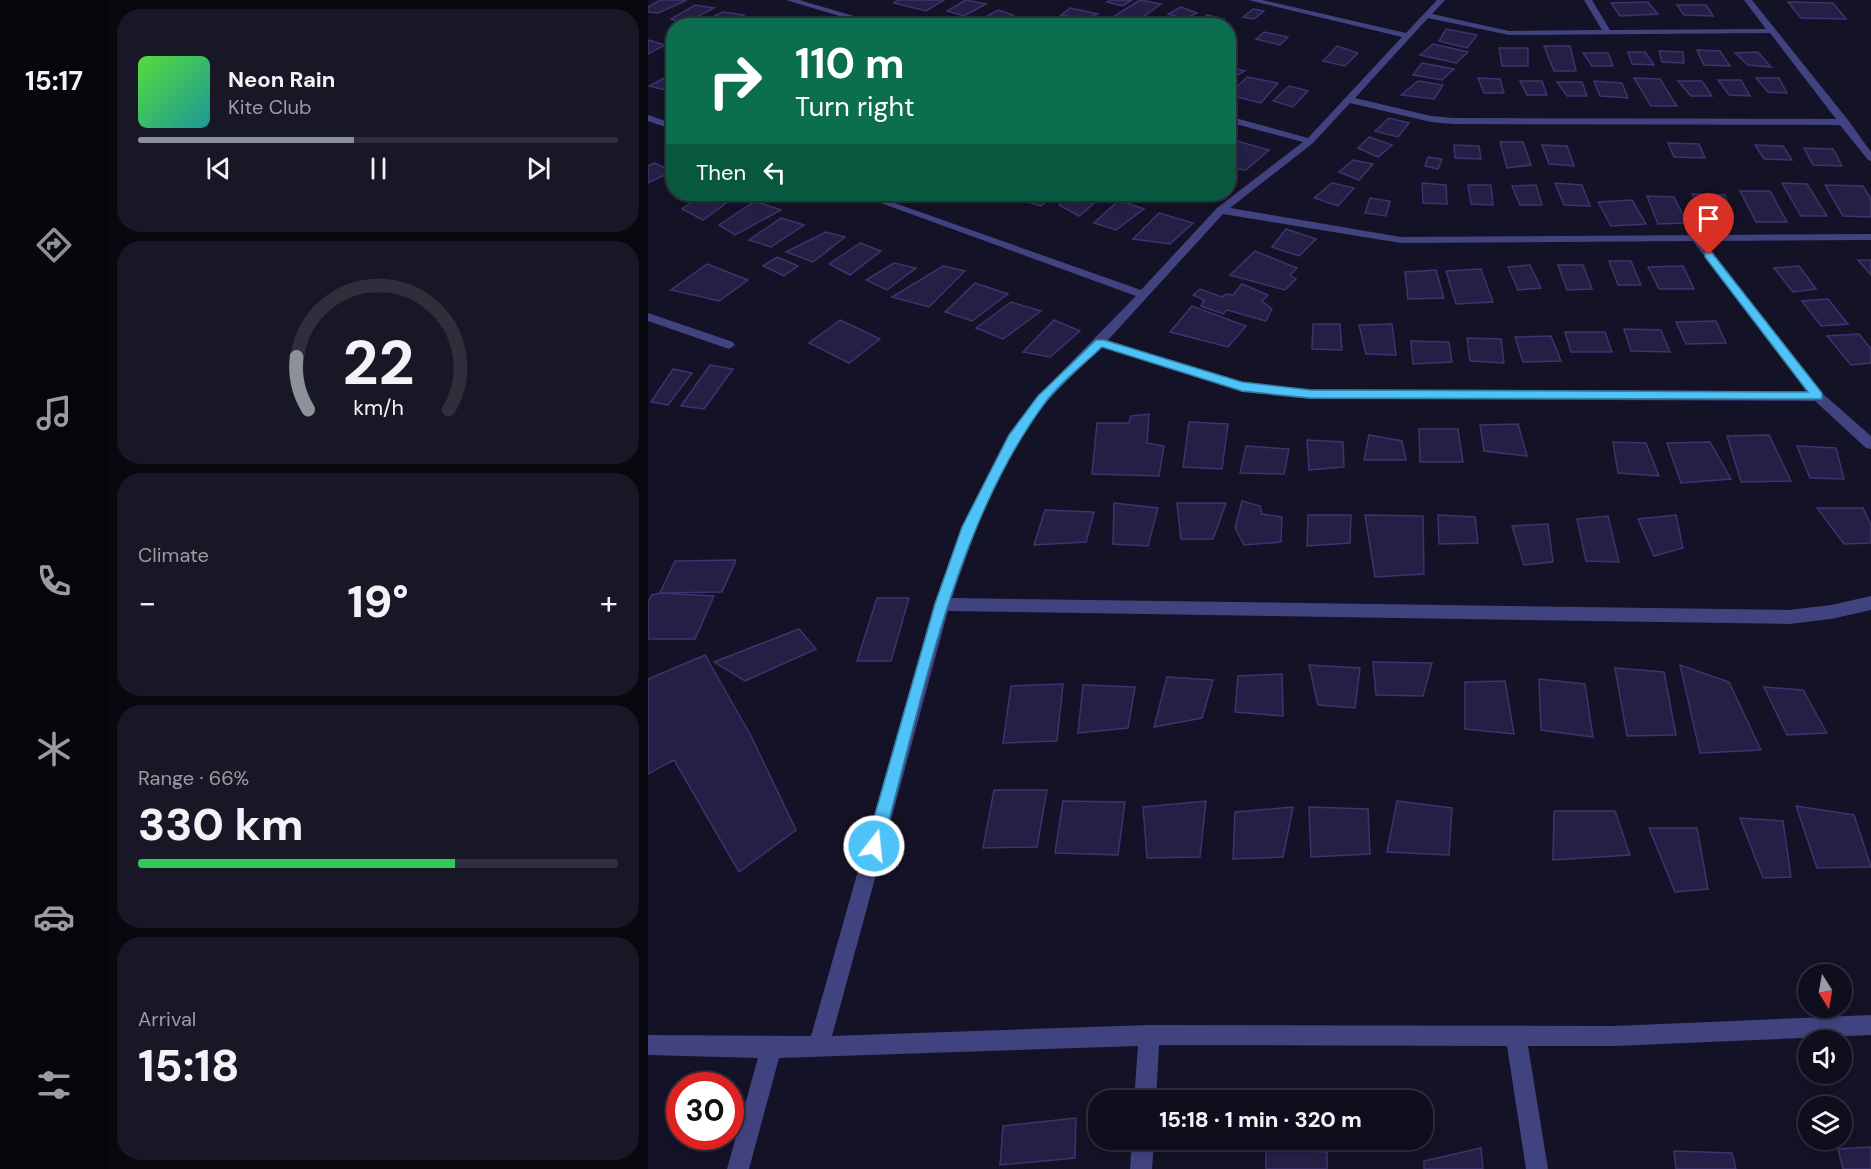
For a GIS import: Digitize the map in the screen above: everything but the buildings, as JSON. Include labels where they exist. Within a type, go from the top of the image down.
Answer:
[{"type":"street","points":[[790,0],[855,18]]},
{"type":"street","points":[[1252,0],[1408,36]]},
{"type":"street","points":[[1236,198],[1310,141],[1429,16],[1441,0]]},
{"type":"street","points":[[1588,0],[1608,33]]},
{"type":"street","points":[[1748,0],[1871,158]]},
{"type":"street","points":[[1429,16],[1509,33],[1772,31]]},
{"type":"street","points":[[1350,100],[1431,119],[1452,121],[1845,122]]},
{"type":"street","points":[[648,118],[666,124]]},
{"type":"street","points":[[1236,121],[1310,141]]},
{"type":"street","points":[[648,132],[663,123]]},
{"type":"street","points":[[881,201],[1142,294]]},
{"type":"street","points":[[819,1045],[942,604],[969,527],[1014,439],[1042,399],[1100,342],[1221,210],[1233,201]]},
{"type":"street","points":[[1221,210],[1401,240],[1871,237]]},
{"type":"street","points":[[1696,238],[1818,396],[1871,444]]},
{"type":"street","points":[[648,317],[729,345]]},
{"type":"street","points":[[1100,342],[1242,387],[1310,394],[1818,396]]},
{"type":"street","points":[[942,604],[1789,616],[1831,612],[1871,603]]},
{"type":"street","points":[[648,1045],[771,1048],[1149,1035],[1614,1036],[1871,1025]]},
{"type":"street","points":[[1146,1090],[1149,1035]]},
{"type":"street","points":[[1516,1036],[1537,1169]]},
{"type":"street","points":[[738,1169],[771,1048]]},
{"type":"street","points":[[1141,1169],[1142,1150]]},
{"type":"route","points":[[874,846],[942,604],[969,527],[1014,439],[1042,399],[1100,342],[1242,387],[1310,394],[1818,396],[1709,255]]}]
